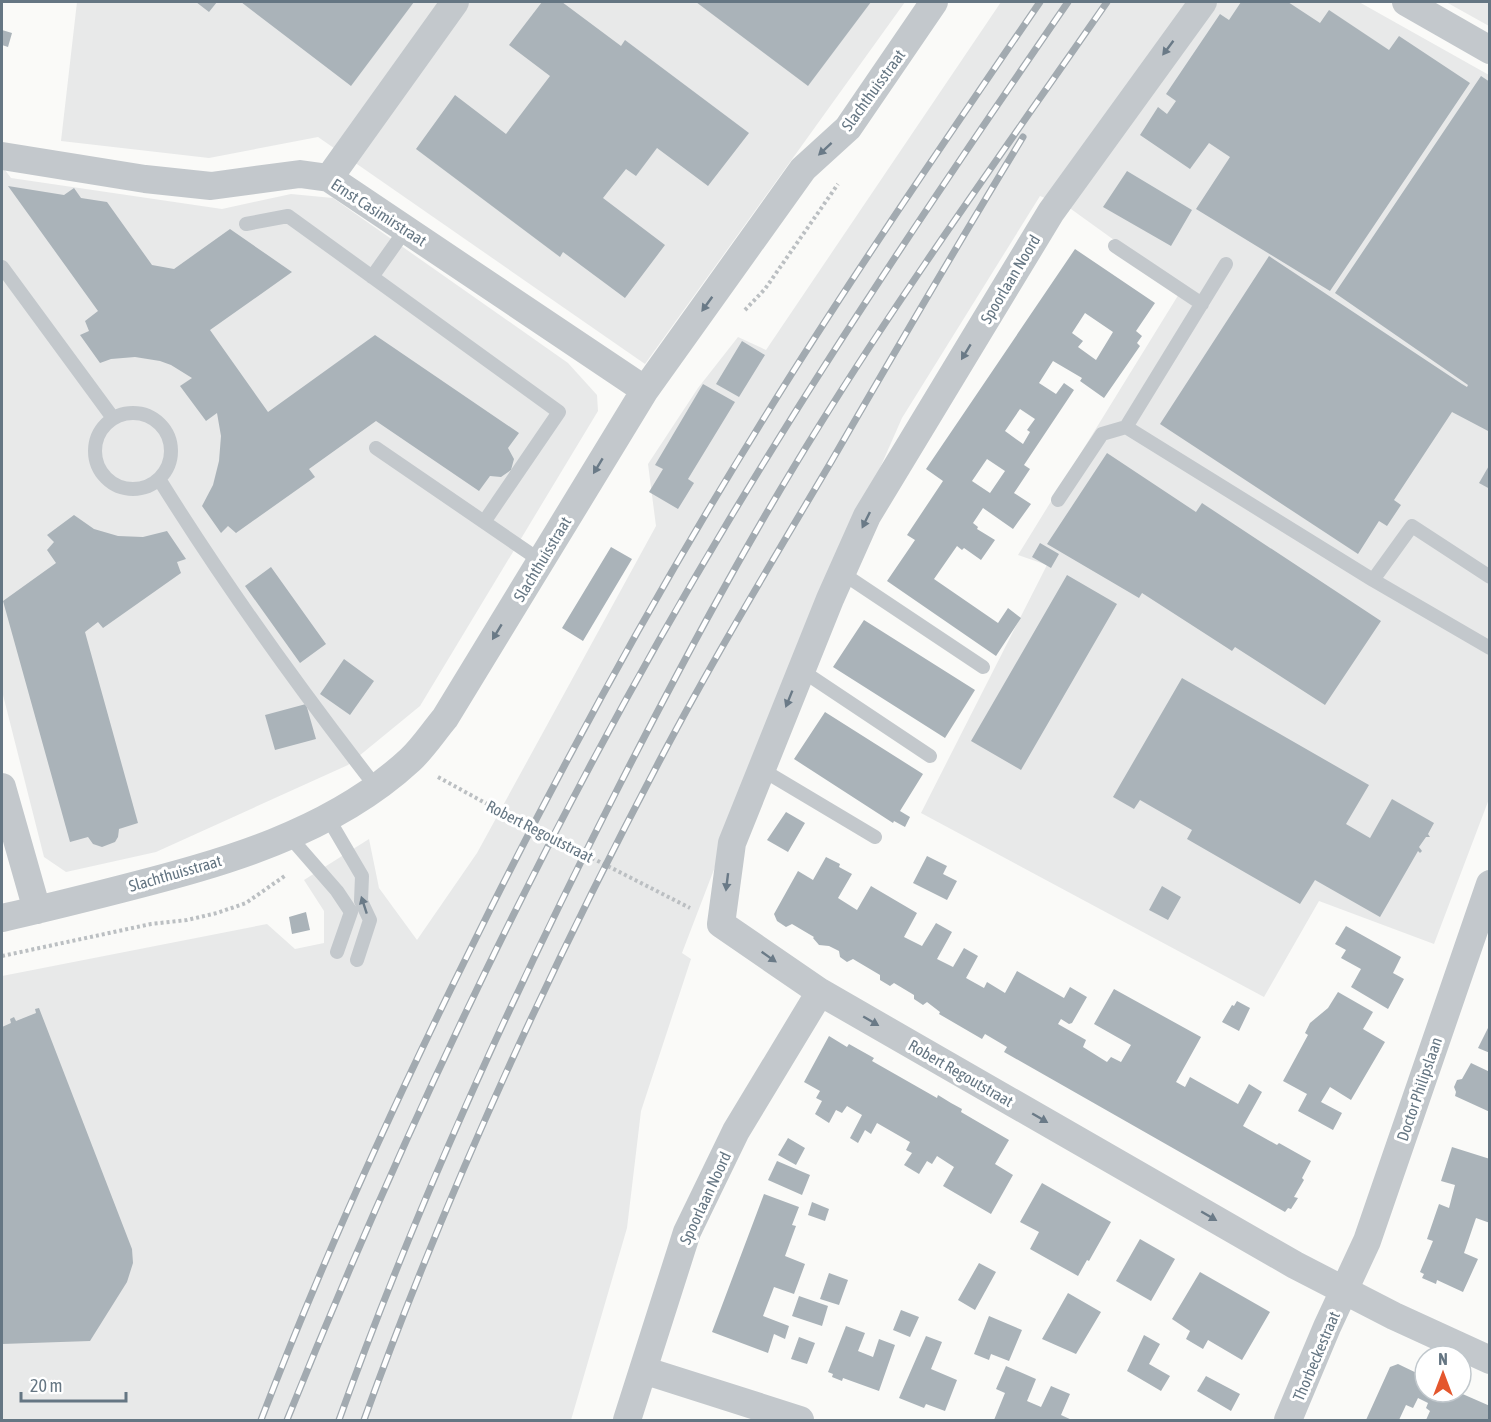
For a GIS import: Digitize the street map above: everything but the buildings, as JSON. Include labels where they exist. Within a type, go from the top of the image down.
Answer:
[{"type":"street","points":[[328,178],[455,2]]},
{"type":"street","name":"Slachthuisstraat","points":[[2,918],[192,871],[290,836],[328,818],[376,787],[411,759],[445,718],[645,390],[804,170],[848,128],[934,2]]},
{"type":"street","name":"Spoorlaan Noord","points":[[721,924],[732,843],[801,670],[867,516],[1051,212],[1203,2]]},
{"type":"street","points":[[1406,2],[1490,50]]},
{"type":"street","name":"Ernst Casimirstraat","points":[[2,156],[145,179],[211,186],[300,174],[328,178],[645,390]]},
{"type":"street","points":[[2,787],[37,910]]},
{"type":"street","name":"Doctor Philipslaan","points":[[1344,1291],[1367,1240],[1490,884]]},
{"type":"street","name":"Robert Regoutstraat","points":[[721,924],[820,992],[1295,1265],[1344,1291],[1490,1360]]},
{"type":"street","name":"Spoorlaan Noord","points":[[627,1420],[687,1232],[736,1131],[820,992]]},
{"type":"street","name":"Thorbeckestraat","points":[[1288,1420],[1344,1291]]},
{"type":"street","points":[[644,1370],[800,1420]]},
{"type":"lane","points":[[246,224],[288,216],[559,412],[484,522]]},
{"type":"lane","points":[[372,278],[406,229]]},
{"type":"lane","points":[[1115,246],[1202,304]]},
{"type":"lane","points":[[1058,500],[1102,434],[1126,427],[1226,264]]},
{"type":"lane","points":[[2,267],[113,418]]},
{"type":"lane","points":[[138,412],[150,417],[168,434],[171,446],[166,471],[159,479],[146,487],[133,489],[115,484],[101,472],[95,460],[94,448],[97,436],[104,425],[113,418],[125,413],[138,412]]},
{"type":"lane","points":[[1126,427],[1373,580],[1490,648]]},
{"type":"lane","points":[[376,448],[541,561]]},
{"type":"lane","points":[[159,479],[214,566],[376,787]]},
{"type":"lane","points":[[1373,580],[1412,526],[1490,577]]},
{"type":"lane","points":[[842,573],[983,667]]},
{"type":"lane","points":[[801,670],[930,756]]},
{"type":"lane","points":[[761,769],[875,837]]},
{"type":"lane","points":[[328,818],[362,876],[361,901],[370,920],[357,960]]},
{"type":"lane","points":[[290,836],[337,891],[351,912],[337,952]]},
{"type":"path","name":"Robert Regoutstraat","points":[[438,777],[721,924]]},
{"type":"shaded area","points":[[77,2],[905,2],[645,364],[318,137],[209,158],[61,141]]},
{"type":"shaded area","points":[[1001,2],[1359,2],[1489,75],[1489,799],[1434,944],[1319,901],[1264,997],[921,813],[1047,565],[1018,555],[1182,289],[1071,209],[1040,196],[902,418],[787,679],[682,953],[691,959],[641,1111],[627,1228],[571,1420],[2,1420],[2,976],[267,924],[295,949],[324,943],[324,911],[304,880],[369,839],[379,888],[417,940],[477,853],[656,526],[648,464],[698,388],[738,337],[766,350]]},
{"type":"shaded area","points":[[1446,2],[1489,2],[1489,26]]},
{"type":"shaded area","points":[[2,166],[11,178],[222,209],[291,194],[333,198],[568,363],[597,395],[598,411],[420,706],[348,765],[156,852],[66,872],[44,857],[2,691]]},
{"type":"railway","points":[[261,1420],[309,1299],[361,1179],[444,1002],[575,745],[684,551],[794,370],[898,211],[1040,2]]},
{"type":"railway","points":[[287,1420],[335,1304],[436,1075],[490,961],[605,738],[729,520],[810,388],[937,194],[1068,2]]},
{"type":"railway","points":[[339,1420],[434,1179],[504,1021],[579,865],[690,650],[766,515],[853,372],[960,212],[1107,2]]},
{"type":"railway","points":[[364,1420],[464,1167],[539,1002],[619,839],[681,720],[723,646],[1023,137]]}]
